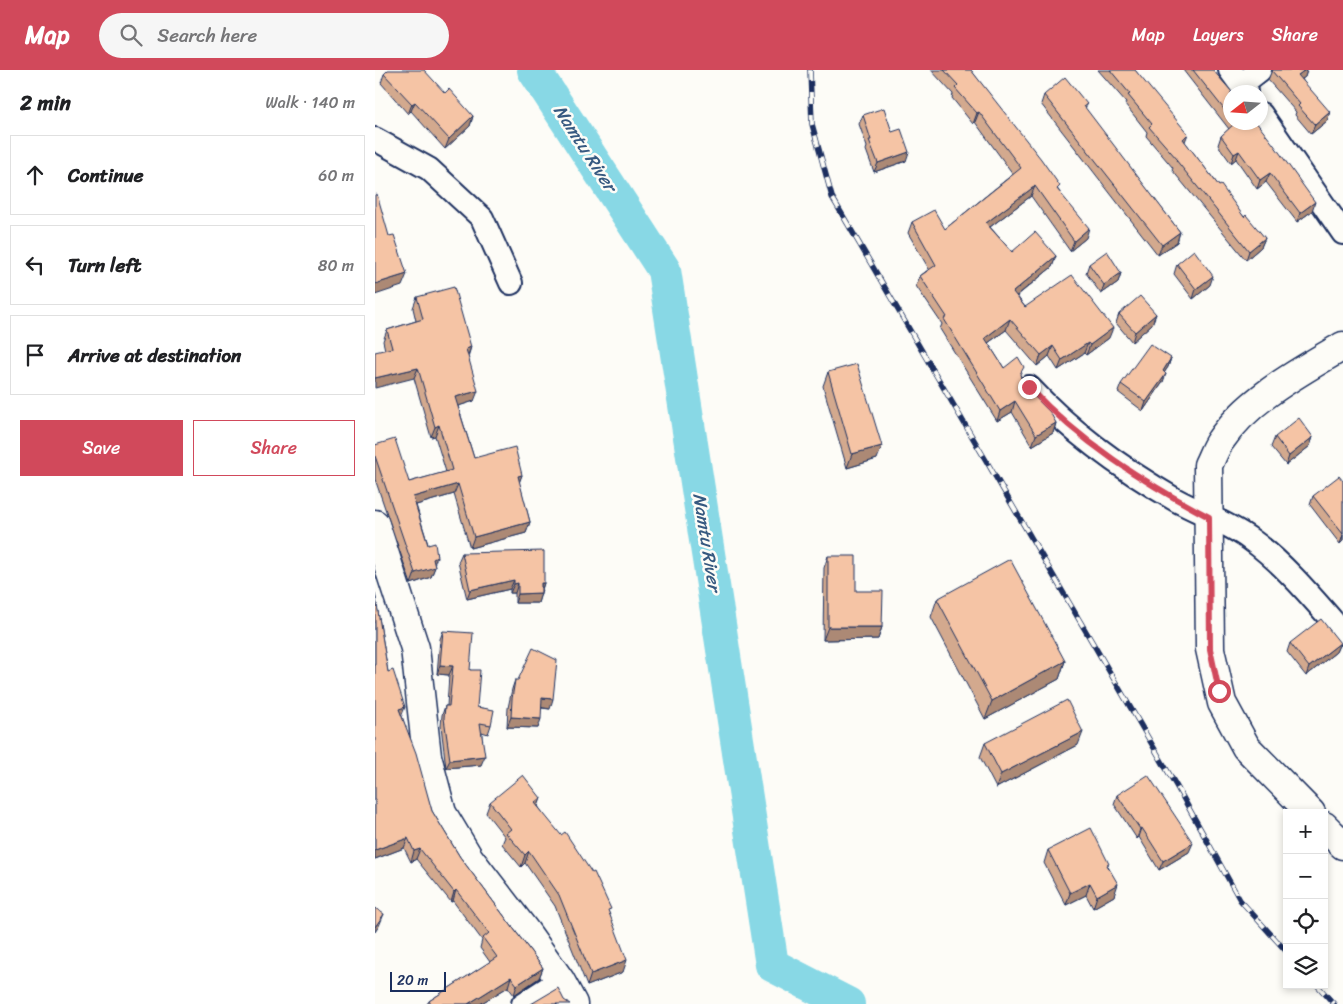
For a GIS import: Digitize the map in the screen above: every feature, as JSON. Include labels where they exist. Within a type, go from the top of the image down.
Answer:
[{"type":"street","points":[[1239,82],[1260,70]]},
{"type":"street","points":[[1268,124],[1343,233]]},
{"type":"street","points":[[375,139],[429,169],[482,218],[511,283]]},
{"type":"street","points":[[1307,809],[1246,747],[1222,703],[1210,649],[1208,465],[1220,441],[1244,414],[1284,382],[1343,346]]},
{"type":"street","points":[[1029,387],[1054,414],[1096,448],[1175,499],[1250,538],[1305,589],[1343,633]]},
{"type":"street","points":[[375,524],[415,648],[427,756],[442,813],[469,858],[560,980],[573,1004]]},
{"type":"street","points":[[1328,830],[1343,845]]},
{"type":"street","points":[[523,1004],[560,980]]},
{"type":"building","points":[[388,70],[424,70],[445,93],[449,89],[473,116],[449,139],[415,102],[412,104],[384,74]]},
{"type":"building","points":[[944,70],[971,70],[1041,159],[1060,186],[1057,189],[1089,228],[1074,241],[1035,186],[986,223],[1012,252],[1035,232],[1056,256],[1013,292],[1025,307],[1072,275],[1113,328],[1090,345],[1088,343],[1062,360],[1053,346],[1041,355],[1010,319],[985,338],[1004,368],[1018,357],[1024,367],[1020,374],[1023,385],[1050,412],[1056,423],[1036,435],[1015,401],[1000,411],[944,319],[947,317],[920,276],[936,265],[912,222],[934,210],[945,229],[1021,168],[979,112],[977,113],[955,88],[958,85]]},
{"type":"building","points":[[1110,70],[1135,70],[1188,134],[1183,139],[1219,186],[1221,185],[1244,217],[1246,215],[1265,238],[1249,251],[1177,159],[1149,127],[1152,124]]},
{"type":"building","points":[[1193,70],[1213,70],[1226,85],[1223,85],[1223,108]]},
{"type":"building","points":[[1272,70],[1305,70],[1298,75],[1330,112],[1315,125],[1298,106],[1300,104]]},
{"type":"building","points":[[1065,77],[1087,104],[1084,106],[1180,232],[1162,245],[1044,95]]},
{"type":"building","points":[[884,108],[892,132],[901,129],[909,152],[878,163],[869,140],[871,140],[863,115]]},
{"type":"building","points":[[1227,130],[1262,130],[1315,202],[1300,213],[1270,173],[1260,180],[1239,151],[1234,154],[1221,136]]},
{"type":"building","points":[[377,194],[389,236],[394,235],[407,274],[375,284],[375,195]]},
{"type":"building","points":[[1194,250],[1213,276],[1196,289],[1177,264]]},
{"type":"building","points":[[1107,251],[1121,273],[1104,285],[1089,264]]},
{"type":"building","points":[[454,287],[471,347],[466,349],[478,391],[455,397],[474,458],[515,447],[522,475],[518,476],[530,522],[474,537],[458,484],[413,497],[428,545],[435,543],[437,557],[433,559],[435,567],[415,573],[375,456],[375,445],[395,439],[409,482],[452,470],[439,425],[435,427],[418,368],[375,378],[375,352],[392,348],[387,330],[423,319],[417,297]]},
{"type":"building","points":[[1140,296],[1156,314],[1135,332],[1119,314]]},
{"type":"building","points":[[1150,344],[1171,358],[1163,371],[1166,374],[1146,402],[1121,384]]},
{"type":"building","points":[[857,364],[882,446],[852,454],[828,372]]},
{"type":"building","points":[[1299,418],[1313,437],[1289,456],[1275,437]]},
{"type":"building","points":[[1339,476],[1343,481],[1343,534],[1313,496]]},
{"type":"building","points":[[544,551],[544,583],[541,583],[541,593],[518,594],[518,583],[514,584],[514,580],[470,590],[462,553]]},
{"type":"building","points":[[828,556],[856,556],[856,591],[883,591],[882,627],[828,627]]},
{"type":"building","points":[[1010,559],[1065,661],[992,701],[937,599]]},
{"type":"building","points":[[375,593],[388,672],[393,670],[405,707],[399,709],[416,753],[432,811],[460,857],[543,968],[517,985],[511,977],[468,1004],[431,1004],[429,1001],[497,957],[483,938],[489,933],[456,890],[454,892],[420,849],[414,851],[408,838],[375,850]]},
{"type":"building","points":[[1321,619],[1340,643],[1309,667],[1290,643]]},
{"type":"building","points":[[443,631],[473,633],[470,670],[480,670],[477,707],[494,710],[491,725],[480,723],[485,756],[450,760],[444,718],[445,706],[449,706],[453,666],[440,665]]},
{"type":"building","points":[[533,648],[557,660],[553,699],[542,698],[541,719],[511,717],[515,680],[518,680]]},
{"type":"building","points":[[1067,700],[1083,732],[1001,774],[985,743]]},
{"type":"building","points":[[523,775],[541,798],[535,803],[561,835],[565,832],[592,873],[594,872],[611,909],[608,910],[627,960],[591,974],[559,895],[529,851],[525,855],[506,833],[511,829],[490,802]]},
{"type":"building","points":[[1148,775],[1193,843],[1163,861],[1142,828],[1140,829],[1117,795]]},
{"type":"building","points":[[1091,828],[1109,864],[1107,865],[1118,884],[1097,896],[1090,883],[1070,893],[1048,850]]},
{"type":"building","points":[[375,908],[384,914],[375,927]]},
{"type":"building","points":[[558,988],[564,1000],[570,1004],[531,1004]]},
{"type":"waterway","name":"Namtu River","points":[[534,70],[664,270],[772,965],[848,1004]]},
{"type":"railway","points":[[810,70],[812,124],[832,197],[1181,794],[1240,900],[1283,948]]},
{"type":"railway","points":[[1321,989],[1334,1004]]},
{"type":"route","points":[[1029,387],[1054,414],[1096,448],[1175,499],[1209,517],[1210,649],[1219,691]]}]
